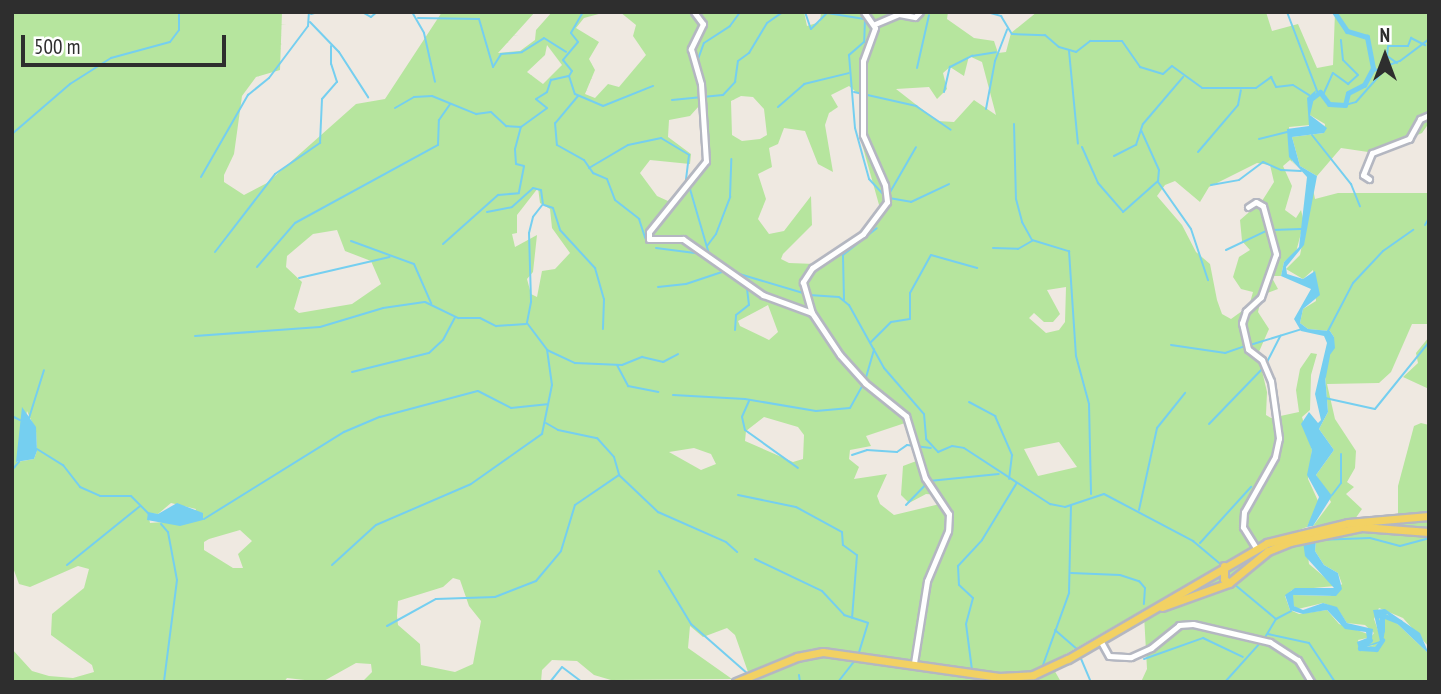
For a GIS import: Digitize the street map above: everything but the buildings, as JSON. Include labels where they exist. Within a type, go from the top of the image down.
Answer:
[{"type":"main road","points":[[736,682],[814,653],[1023,677],[1047,670],[1256,548],[1318,532],[1429,516]]},
{"type":"main road","points":[[1318,532],[1382,526],[1429,532]]},
{"type":"main road","points":[[1143,615],[1229,583],[1268,551],[1299,536]]},
{"type":"main road","points":[[1224,566],[1224,579],[1229,583]]},
{"type":"street","points":[[694,12],[703,24],[691,49],[701,84],[705,165],[649,232],[649,239],[683,239],[763,295],[812,313]]},
{"type":"street","points":[[864,12],[875,24]]},
{"type":"street","points":[[914,663],[928,581],[950,527],[949,514],[925,478],[906,416],[851,369],[812,313],[803,282],[809,270],[854,243],[887,202],[885,185],[863,135],[863,61],[875,24],[899,14],[915,18],[920,12]]},
{"type":"street","points":[[1369,179],[1363,175],[1372,153],[1411,138],[1420,119],[1429,115]]},
{"type":"street","points":[[1248,207],[1256,202],[1263,206],[1276,254],[1261,297],[1246,311],[1242,323],[1248,349],[1262,360],[1272,381],[1279,438],[1275,457],[1244,512],[1243,527],[1256,548]]},
{"type":"street","points":[[1100,640],[1109,656],[1131,657],[1151,648],[1179,625],[1193,624],[1270,642],[1298,660],[1311,682]]},
{"type":"green space","points":[[12,12],[282,12],[280,70],[256,77],[242,96],[234,154],[224,175],[224,182],[244,195],[267,183],[356,104],[385,99],[442,12],[535,12],[498,53],[520,51],[535,40],[536,30],[552,12],[606,12],[584,18],[576,28],[599,42],[589,59],[595,70],[585,94],[595,98],[608,84],[619,87],[646,55],[633,36],[636,25],[620,12],[804,12],[807,26],[820,22],[821,12],[948,12],[947,19],[974,38],[994,41],[998,53],[1006,52],[1011,33],[1037,12],[1266,12],[1272,31],[1298,24],[1317,68],[1333,65],[1335,12],[1429,12],[1429,123],[1422,133],[1375,153],[1341,148],[1317,176],[1300,166],[1292,137],[1324,133],[1325,124],[1310,115],[1309,94],[1310,125],[1289,127],[1292,161],[1299,168],[1290,160],[1283,166],[1292,186],[1285,210],[1296,218],[1301,210],[1304,222],[1296,252],[1284,262],[1281,276],[1271,276],[1278,289],[1262,295],[1258,312],[1269,329],[1258,354],[1267,392],[1266,415],[1271,418],[1299,412],[1296,390],[1300,369],[1311,353],[1317,354],[1311,375],[1310,410],[1302,417],[1312,450],[1308,479],[1319,503],[1307,527],[1254,546],[1038,670],[1004,673],[831,648],[810,649],[748,672],[735,635],[727,628],[703,637],[690,626],[688,648],[732,679],[611,680],[594,675],[577,661],[552,660],[542,670],[541,682],[362,682],[372,672],[371,664],[356,663],[322,682],[287,678],[284,682],[12,682],[12,649],[32,671],[49,676],[73,678],[94,672],[92,665],[51,635],[52,614],[84,588],[89,569],[78,566],[30,587],[19,584],[12,565]],"holes":[[[547,45],[562,65],[543,84],[527,72],[545,55]],[[969,56],[982,62],[996,115],[974,100],[954,122],[937,121],[896,89],[929,87],[937,99],[947,89],[943,73],[950,67],[964,76]],[[849,86],[861,96],[862,144],[881,212],[853,242],[815,264],[789,263],[781,259],[783,254],[812,225],[811,196],[784,231],[769,234],[758,219],[766,199],[758,174],[772,167],[769,148],[778,144],[784,128],[805,131],[818,164],[833,172],[825,125],[829,113],[838,107],[831,95]],[[741,96],[753,97],[764,109],[767,135],[760,139],[742,141],[732,135],[731,101]],[[699,106],[704,161],[668,201],[657,196],[640,173],[650,160],[690,164],[691,154],[668,137],[669,120],[690,116]],[[1257,163],[1270,165],[1274,182],[1262,201],[1240,220],[1242,241],[1250,250],[1239,257],[1233,277],[1241,289],[1253,292],[1249,306],[1231,319],[1222,314],[1210,264],[1196,252],[1182,225],[1157,196],[1165,185],[1175,181],[1200,202],[1209,187]],[[538,188],[540,203],[550,209],[552,228],[570,253],[555,269],[542,271],[537,297],[531,294],[527,279],[533,272],[537,235],[515,247],[512,234],[517,233],[517,215]],[[337,230],[345,251],[371,261],[381,284],[352,304],[299,313],[294,309],[302,282],[286,267],[287,256],[313,234]],[[1066,287],[1065,322],[1059,330],[1046,333],[1029,318],[1034,313],[1044,322],[1053,322],[1060,314],[1047,290]],[[768,305],[778,332],[769,340],[740,326],[738,321]],[[27,411],[36,431],[37,451],[34,459],[17,462]],[[764,417],[798,427],[804,435],[803,459],[793,462],[745,441],[746,431]],[[908,422],[919,460],[903,466],[901,495],[909,503],[926,494],[939,495],[944,503],[894,515],[880,504],[877,496],[887,474],[854,479],[859,467],[849,459],[850,450],[871,446],[866,436]],[[1059,442],[1077,467],[1038,476],[1024,449]],[[694,448],[711,454],[716,464],[701,470],[669,452]],[[171,503],[196,509],[190,520],[150,523],[148,513],[158,514]],[[240,530],[252,541],[238,554],[243,568],[233,568],[204,550],[204,542]],[[453,578],[460,580],[469,606],[481,621],[473,664],[455,672],[421,665],[420,644],[398,625],[398,601],[443,587]]]},
{"type":"green space","points":[[1313,189],[1315,199],[1338,193],[1429,193],[1429,324],[1412,324],[1391,372],[1379,383],[1327,384],[1335,419],[1356,451],[1355,468],[1347,482],[1354,487],[1346,494],[1362,509],[1355,519],[1313,526],[1331,502],[1316,475],[1334,450],[1319,429],[1328,412],[1324,363],[1334,337],[1330,331],[1308,329],[1300,323],[1303,309],[1316,301],[1313,270],[1303,279],[1286,269],[1300,255]]},
{"type":"green space","points":[[1429,337],[1429,389],[1403,377],[1418,363],[1416,353]]},
{"type":"green space","points":[[1421,423],[1429,425],[1429,514],[1398,516],[1398,486],[1414,426]]},
{"type":"green space","points":[[1429,518],[1429,647],[1403,618],[1379,608],[1374,619],[1381,639],[1376,645],[1365,646],[1374,633],[1365,625],[1347,623],[1337,608],[1323,603],[1298,609],[1293,605],[1293,595],[1330,596],[1342,584],[1338,573],[1324,565],[1315,551],[1317,530]]},
{"type":"green space","points":[[1305,532],[1309,564],[1335,586],[1292,590],[1285,596],[1290,610],[1299,614],[1327,610],[1339,624],[1368,634],[1367,638],[1358,640],[1361,649],[1383,642],[1379,619],[1387,614],[1429,654],[1429,682],[1141,682],[1147,669],[1144,615],[1256,550]]},
{"type":"green space","points":[[831,652],[1003,678],[1053,668],[1061,682],[736,682],[786,662]]},
{"type":"water","points":[[1316,90],[1310,115],[1327,128],[1324,133],[1292,137],[1300,166],[1317,176],[1304,245],[1286,267],[1287,274],[1303,279],[1315,271],[1320,295],[1303,309],[1300,323],[1308,329],[1330,331],[1334,337],[1335,348],[1324,363],[1328,412],[1319,429],[1334,450],[1316,475],[1332,496],[1313,526],[1307,527],[1319,497],[1307,475],[1312,450],[1301,424],[1309,412],[1318,423],[1321,420],[1315,394],[1327,343],[1324,336],[1301,331],[1294,319],[1311,289],[1281,276],[1284,262],[1299,247],[1307,177],[1289,157],[1287,129],[1309,126],[1307,98]]},
{"type":"water","points":[[22,407],[36,427],[37,451],[34,459],[16,462]]},
{"type":"water","points":[[177,503],[203,513],[203,520],[180,526],[147,520],[148,512],[158,514]]},
{"type":"water","points":[[1317,530],[1315,551],[1324,565],[1338,573],[1342,589],[1336,596],[1293,595],[1294,606],[1303,610],[1323,603],[1337,607],[1347,623],[1373,629],[1372,639],[1365,646],[1380,641],[1373,610],[1385,609],[1420,633],[1429,654],[1387,614],[1379,619],[1385,630],[1383,642],[1359,649],[1357,642],[1367,638],[1366,632],[1345,629],[1327,610],[1303,614],[1290,610],[1285,595],[1295,588],[1334,588],[1305,556],[1303,541]]},
{"type":"waterway","points":[[56,12],[67,12]]},
{"type":"waterway","points":[[12,134],[70,84],[111,58],[170,42],[179,30],[179,12]]},
{"type":"waterway","points":[[201,177],[248,95],[269,78],[308,26],[309,12]]},
{"type":"waterway","points":[[311,14],[318,12]]},
{"type":"waterway","points":[[332,12],[342,12]]},
{"type":"waterway","points":[[362,12],[371,17],[377,12]]},
{"type":"waterway","points":[[412,12],[424,33],[435,82]]},
{"type":"waterway","points":[[583,12],[571,33],[578,42],[563,60],[572,71],[569,76],[575,94],[603,106],[653,86]]},
{"type":"waterway","points":[[697,62],[704,43],[730,26],[740,12]]},
{"type":"waterway","points":[[672,100],[723,95],[735,82],[738,61],[749,53],[767,23],[783,12]]},
{"type":"waterway","points":[[805,12],[811,29],[827,13],[865,19],[872,12]]},
{"type":"waterway","points":[[922,12],[955,12]]},
{"type":"waterway","points":[[987,12],[1001,16],[1012,34],[1045,35],[1059,47],[1076,52],[1090,41],[1122,41],[1140,67],[1163,74],[1172,66],[1202,88],[1256,88],[1271,77],[1276,87],[1293,85],[1309,95]]},
{"type":"waterway","points":[[1287,12],[1318,93]]},
{"type":"waterway","points":[[1312,98],[1320,92],[1329,104],[1345,105],[1348,93],[1364,85],[1373,68],[1367,37],[1347,31],[1334,12]]},
{"type":"waterway","points":[[917,68],[929,15]]},
{"type":"waterway","points":[[418,18],[479,19],[493,67],[501,54],[522,52],[544,38],[566,52]]},
{"type":"waterway","points":[[865,19],[864,42],[849,55],[855,128],[869,179],[884,195]]},
{"type":"waterway","points":[[310,22],[339,52],[368,97]]},
{"type":"waterway","points":[[986,109],[995,61],[1007,29]]},
{"type":"waterway","points":[[1397,63],[1387,56],[1388,46],[1408,46],[1411,38],[1425,45]]},
{"type":"waterway","points":[[1371,72],[1400,61],[1429,39]]},
{"type":"waterway","points":[[1323,95],[1333,73],[1348,84],[1358,75],[1343,60],[1341,40]]},
{"type":"waterway","points":[[215,252],[275,174],[320,143],[322,99],[337,82],[331,64],[331,46]]},
{"type":"waterway","points":[[1069,51],[1078,144]]},
{"type":"waterway","points":[[944,92],[950,67],[972,56],[996,52]]},
{"type":"waterway","points":[[1345,105],[1356,102],[1386,68]]},
{"type":"waterway","points":[[778,107],[804,84],[849,73]]},
{"type":"waterway","points":[[395,108],[414,97],[432,96],[476,114],[491,112],[506,126],[521,127],[547,108],[536,99],[547,92],[551,80],[569,76]]},
{"type":"waterway","points":[[1114,156],[1136,145],[1143,124],[1183,77]]},
{"type":"waterway","points":[[1198,152],[1238,105],[1241,90]]},
{"type":"waterway","points":[[854,92],[916,106],[951,130]]},
{"type":"waterway","points":[[578,96],[555,123],[557,145],[584,160],[593,173],[607,179],[615,200],[639,219],[645,238]]},
{"type":"waterway","points":[[257,267],[295,223],[438,145],[439,120],[450,104]]},
{"type":"waterway","points":[[1014,124],[1016,199],[1022,222],[1032,240],[1069,251],[1076,356],[1089,404],[1091,494]]},
{"type":"waterway","points":[[519,192],[524,166],[516,164],[515,149],[521,127]]},
{"type":"waterway","points":[[1082,147],[1098,183],[1123,212],[1158,181],[1159,170],[1141,130]]},
{"type":"waterway","points":[[1259,139],[1288,132]]},
{"type":"waterway","points":[[1312,135],[1351,184],[1360,206]]},
{"type":"waterway","points":[[589,168],[628,145],[661,138],[689,155],[686,180]]},
{"type":"waterway","points":[[889,194],[916,147]]},
{"type":"waterway","points":[[707,246],[716,234],[730,197],[731,159]]},
{"type":"waterway","points":[[1211,185],[1239,180],[1263,162],[1281,170],[1301,171]]},
{"type":"waterway","points":[[1158,182],[1191,229],[1208,280]]},
{"type":"waterway","points":[[889,198],[911,202],[949,184]]},
{"type":"waterway","points":[[487,212],[512,207],[533,188],[541,190],[543,204],[533,217],[529,233],[531,302],[527,323],[547,350],[575,363],[622,365],[642,357],[663,362],[678,354]]},
{"type":"waterway","points":[[690,189],[709,254]]},
{"type":"waterway","points":[[443,244],[498,195],[519,193]]},
{"type":"waterway","points":[[544,205],[553,208],[560,230],[595,268],[604,299],[603,329]]},
{"type":"waterway","points":[[1425,225],[1429,218]]},
{"type":"waterway","points":[[844,300],[843,255],[877,228]]},
{"type":"waterway","points":[[1272,230],[1301,229]]},
{"type":"waterway","points":[[1328,331],[1353,283],[1383,251],[1413,230]]},
{"type":"waterway","points":[[1226,250],[1266,231]]},
{"type":"waterway","points":[[351,241],[414,264],[431,303]]},
{"type":"waterway","points":[[993,248],[1018,249],[1032,241]]},
{"type":"waterway","points":[[656,248],[703,254]]},
{"type":"waterway","points":[[871,342],[891,322],[910,319],[910,293],[931,255],[977,268]]},
{"type":"waterway","points":[[299,278],[390,257]]},
{"type":"waterway","points":[[658,287],[686,284],[725,271]]},
{"type":"waterway","points":[[736,273],[803,293]]},
{"type":"waterway","points":[[735,330],[736,315],[749,305],[747,288]]},
{"type":"waterway","points":[[809,295],[839,297],[849,305],[884,368],[924,414],[926,439],[938,452],[952,446],[964,448],[1050,504],[1065,507],[1104,494],[1193,541],[1222,565]]},
{"type":"waterway","points":[[195,336],[320,327],[383,308],[425,302],[458,318],[480,318],[496,326],[526,324]]},
{"type":"waterway","points":[[352,372],[429,353],[443,340],[455,317]]},
{"type":"waterway","points":[[1250,345],[1302,329]]},
{"type":"waterway","points":[[1209,424],[1265,366],[1280,336]]},
{"type":"waterway","points":[[1325,398],[1375,409],[1429,342]]},
{"type":"waterway","points":[[1171,345],[1225,353],[1245,346]]},
{"type":"waterway","points":[[673,395],[745,399],[816,411],[850,408],[865,381],[874,349]]},
{"type":"waterway","points":[[332,565],[376,525],[471,484],[542,434],[552,385],[547,351]]},
{"type":"waterway","points":[[1323,376],[1327,355]]},
{"type":"waterway","points":[[617,365],[628,386],[658,392]]},
{"type":"waterway","points":[[29,418],[44,370]]},
{"type":"waterway","points":[[204,519],[344,432],[380,417],[478,391],[511,408],[547,404]]},
{"type":"waterway","points":[[1139,510],[1157,428],[1185,393]]},
{"type":"waterway","points":[[749,401],[742,417],[745,430],[798,468]]},
{"type":"waterway","points":[[969,402],[995,416],[1012,455],[1009,479]]},
{"type":"waterway","points":[[12,416],[20,420]]},
{"type":"waterway","points":[[546,423],[558,430],[597,438],[614,457],[619,475],[658,512],[726,542],[737,552]]},
{"type":"waterway","points":[[852,455],[867,450],[897,452],[907,445],[931,448]]},
{"type":"waterway","points":[[37,449],[63,465],[80,487],[100,496],[131,496],[149,514]]},
{"type":"waterway","points":[[1332,495],[1341,483],[1341,454]]},
{"type":"waterway","points":[[12,470],[19,462]]},
{"type":"waterway","points":[[906,505],[929,481],[999,474]]},
{"type":"waterway","points":[[387,626],[436,599],[495,597],[536,581],[561,551],[575,505],[619,475]]},
{"type":"waterway","points":[[972,670],[966,624],[973,598],[959,585],[958,566],[982,540],[1016,484]]},
{"type":"waterway","points":[[1200,543],[1251,487]]},
{"type":"waterway","points":[[738,495],[796,507],[842,532],[843,545],[857,555],[852,618]]},
{"type":"waterway","points":[[67,565],[140,506]]},
{"type":"waterway","points":[[1043,665],[1069,593],[1071,506]]},
{"type":"waterway","points":[[161,524],[168,532],[177,580],[164,682]]},
{"type":"waterway","points":[[1317,540],[1370,538],[1400,546],[1429,538]]},
{"type":"waterway","points":[[755,559],[822,591],[844,615],[868,623],[859,653]]},
{"type":"waterway","points":[[659,571],[691,624],[749,675]]},
{"type":"waterway","points":[[1071,573],[1120,575],[1139,581],[1145,588],[1144,604]]},
{"type":"waterway","points":[[1234,584],[1276,619]]},
{"type":"waterway","points":[[1264,639],[1276,619],[1291,611]]},
{"type":"waterway","points":[[1382,630],[1382,615],[1400,622]]},
{"type":"waterway","points":[[1055,630],[1077,649]]},
{"type":"waterway","points":[[1268,634],[1309,643],[1335,682]]},
{"type":"waterway","points":[[1144,659],[1203,638],[1243,657]]},
{"type":"waterway","points":[[1370,640],[1360,648],[1376,649],[1382,640]]},
{"type":"waterway","points":[[1225,682],[1260,643]]},
{"type":"waterway","points":[[1079,654],[1091,682]]},
{"type":"waterway","points":[[838,682],[857,658]]},
{"type":"waterway","points":[[550,682],[562,667],[582,682]]},
{"type":"waterway","points":[[799,675],[800,682]]},
{"type":"waterway","points":[[1387,682],[1400,682]]}]
